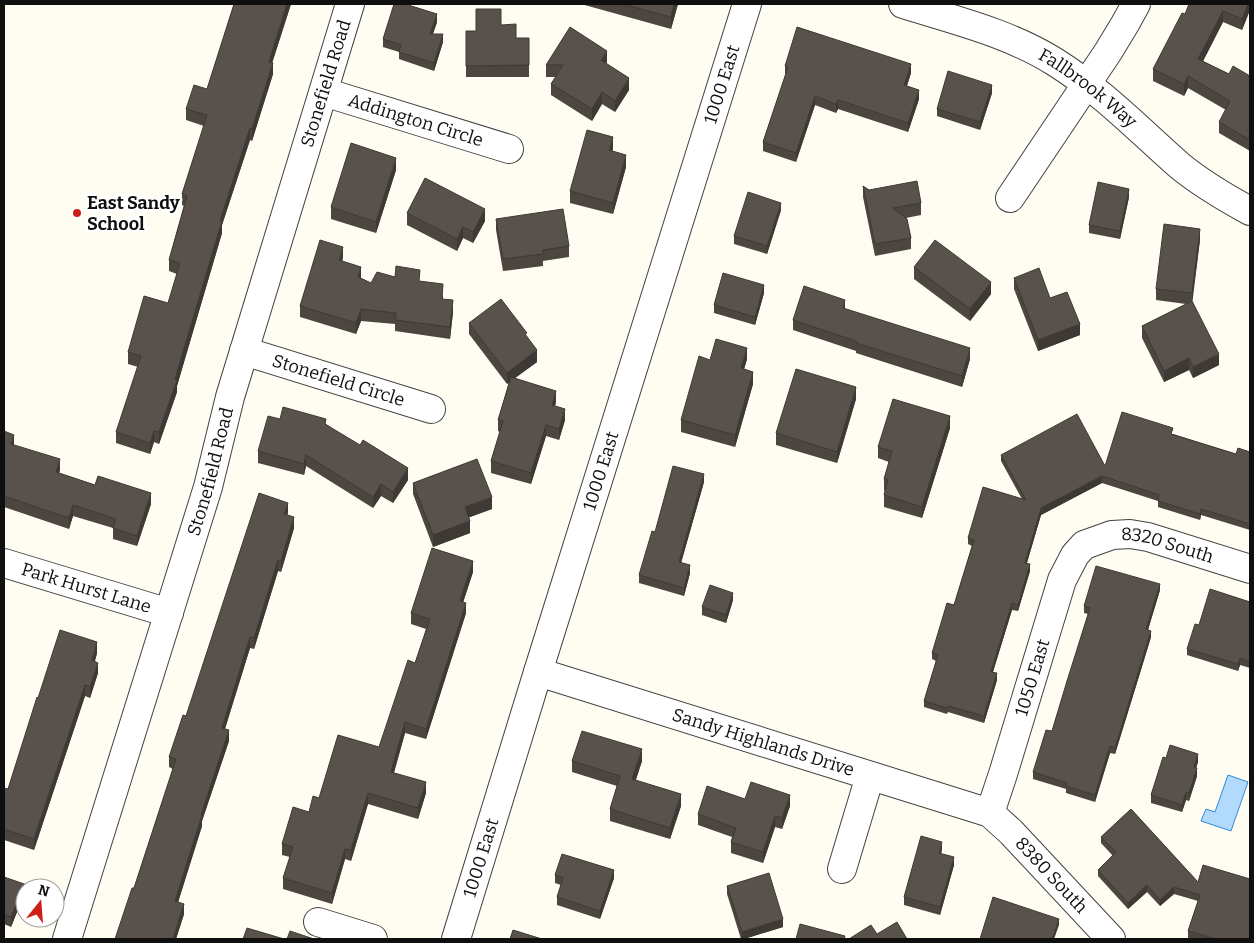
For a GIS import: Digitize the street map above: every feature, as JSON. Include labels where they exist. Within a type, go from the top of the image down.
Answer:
[{"type":"street","name":"Stonefield Road","points":[[67,939],[208,487],[230,397],[350,4]]},
{"type":"street","name":"1000 East","points":[[456,939],[747,4]]},
{"type":"street","name":"Fallbrook Way","points":[[903,4],[994,33],[1025,46],[1055,62],[1086,83],[1120,110],[1182,167],[1216,193],[1250,212]]},
{"type":"street","points":[[1010,198],[1121,32],[1136,4]]},
{"type":"street","name":"Addington Circle","points":[[324,92],[509,149]]},
{"type":"street","name":"Stonefield Circle","points":[[244,351],[431,409]]},
{"type":"street","name":"8320 South","points":[[1084,545],[1112,535],[1130,534],[1148,537],[1250,568]]},
{"type":"street","name":"1050 East","points":[[990,813],[1062,580],[1075,555],[1084,545]]},
{"type":"street","name":"Park Hurst Lane","points":[[4,563],[169,613]]},
{"type":"street","name":"Sandy Highlands Drive","points":[[538,672],[990,813]]},
{"type":"street","points":[[842,868],[870,776]]},
{"type":"street","name":"8380 South","points":[[990,813],[1011,832],[1097,933]]},
{"type":"street","points":[[318,922],[373,939]]},
{"type":"water","points":[[1228,775],[1248,782],[1231,831],[1201,821],[1206,809],[1215,812]]},
{"type":"building","points":[[234,4],[287,4],[269,62],[273,63],[220,221],[222,221],[175,379],[177,380],[159,432],[154,431],[150,443],[116,432],[141,356],[128,352],[144,296],[168,303],[180,263],[169,260],[187,196],[182,194],[207,115],[186,109],[194,85],[207,89]]},
{"type":"building","points":[[394,4],[405,4],[437,14],[430,34],[443,34],[434,63],[399,52],[401,45],[383,39]]},
{"type":"building","points":[[622,4],[674,4],[671,17]]},
{"type":"building","points":[[1189,4],[1248,4],[1242,19],[1223,11],[1198,59],[1229,74],[1233,66],[1250,76],[1250,140],[1219,122],[1230,101],[1188,76],[1184,84],[1153,69],[1182,13],[1185,14]]},
{"type":"building","points":[[476,9],[501,9],[501,25],[516,24],[516,38],[529,38],[529,65],[466,66],[466,31],[476,31]]},
{"type":"building","points":[[570,27],[607,51],[601,60],[629,78],[615,101],[602,92],[592,109],[551,84],[563,65],[546,65]]},
{"type":"building","points":[[797,27],[911,64],[904,85],[919,90],[908,123],[838,100],[836,104],[815,96],[796,153],[763,142],[788,67],[785,66]]},
{"type":"building","points":[[948,71],[992,85],[980,122],[937,109]]},
{"type":"building","points":[[587,130],[613,137],[609,150],[626,155],[613,203],[570,191]]},
{"type":"building","points":[[351,143],[396,158],[376,222],[331,207]]},
{"type":"building","points":[[425,178],[485,209],[473,232],[463,227],[457,239],[407,213]]},
{"type":"building","points":[[917,181],[921,203],[893,208],[907,219],[911,238],[875,244],[863,186],[869,190]]},
{"type":"building","points":[[1098,182],[1129,189],[1120,231],[1089,225]]},
{"type":"building","points":[[748,192],[781,203],[767,246],[734,236]]},
{"type":"building","points":[[563,209],[569,246],[543,250],[543,254],[503,259],[496,219]]},
{"type":"building","points":[[1164,224],[1200,229],[1192,293],[1156,289]]},
{"type":"building","points":[[320,240],[343,247],[339,260],[361,267],[358,277],[371,283],[377,272],[395,277],[396,266],[420,270],[419,281],[443,284],[442,299],[453,300],[450,327],[395,320],[396,313],[361,309],[356,323],[300,306]]},
{"type":"building","points":[[935,240],[991,282],[970,309],[914,267]]},
{"type":"building","points":[[1039,268],[1050,298],[1067,292],[1080,324],[1038,340],[1014,278]]},
{"type":"building","points":[[723,273],[764,285],[755,317],[714,305]]},
{"type":"building","points":[[804,286],[845,300],[843,308],[970,348],[962,376],[856,343],[856,341],[793,320]]},
{"type":"building","points":[[501,299],[527,333],[525,334],[537,350],[507,373],[469,323]]},
{"type":"building","points":[[1192,301],[1219,354],[1193,367],[1189,358],[1164,371],[1142,326]]},
{"type":"building","points":[[716,339],[747,348],[741,368],[753,372],[735,435],[681,420],[699,356],[710,360]]},
{"type":"building","points":[[796,369],[856,387],[837,452],[776,433]]},
{"type":"building","points":[[511,377],[556,391],[552,405],[565,409],[559,429],[546,425],[531,473],[491,461],[503,421],[498,420]]},
{"type":"building","points":[[893,399],[950,416],[922,507],[884,495],[888,480],[884,479],[892,451],[878,447]]},
{"type":"building","points":[[283,407],[326,419],[325,424],[360,445],[363,440],[408,468],[393,492],[381,484],[373,497],[306,455],[304,464],[258,451],[268,416],[280,419]]},
{"type":"building","points":[[1122,412],[1173,428],[1171,434],[1236,454],[1238,448],[1250,452],[1250,524],[1201,509],[1200,514],[1158,501],[1159,495],[1102,476],[1041,508],[1025,563],[1030,564],[1018,605],[1012,603],[991,672],[997,673],[984,716],[924,701],[938,655],[932,653],[947,603],[954,605],[974,540],[968,538],[983,487],[1026,500],[1001,455],[1077,414],[1105,466]]},
{"type":"building","points":[[4,431],[14,435],[11,444],[60,459],[56,472],[95,485],[98,476],[151,493],[137,536],[113,528],[116,519],[73,505],[69,518],[4,496]]},
{"type":"building","points":[[477,459],[492,497],[465,507],[470,521],[433,535],[413,483]]},
{"type":"building","points":[[673,466],[704,474],[679,562],[690,565],[684,588],[639,575],[652,531],[655,532]]},
{"type":"building","points":[[259,493],[288,503],[284,514],[294,517],[281,561],[278,560],[254,638],[250,637],[222,728],[229,730],[175,901],[184,904],[173,939],[115,939],[132,888],[134,888],[176,759],[169,757],[183,715],[186,716]]},
{"type":"building","points":[[432,548],[473,561],[460,601],[466,603],[426,729],[405,722],[391,772],[426,782],[418,808],[368,793],[351,850],[345,849],[332,893],[283,878],[293,847],[282,844],[293,807],[309,812],[313,796],[319,798],[338,735],[379,747],[408,660],[415,663],[430,619],[411,613]]},
{"type":"building","points":[[1096,566],[1160,584],[1146,629],[1151,631],[1115,748],[1110,746],[1095,795],[1066,786],[1067,783],[1033,772],[1046,730],[1052,731],[1090,608],[1084,606]]},
{"type":"building","points":[[710,585],[733,593],[726,615],[702,607]]},
{"type":"building","points":[[1210,589],[1250,602],[1250,662],[1240,658],[1238,664],[1187,649],[1195,624],[1199,625]]},
{"type":"building","points":[[60,630],[97,642],[92,660],[98,663],[90,687],[85,685],[34,839],[4,829],[4,788],[8,789]]},
{"type":"building","points":[[582,731],[642,749],[632,779],[681,794],[670,828],[610,809],[620,776],[572,761]]},
{"type":"building","points":[[1170,745],[1198,754],[1194,767],[1197,768],[1189,793],[1186,792],[1182,805],[1151,795],[1163,757],[1166,758]]},
{"type":"building","points":[[751,782],[790,795],[782,818],[775,816],[763,852],[731,842],[736,828],[698,814],[707,786],[745,799]]},
{"type":"building","points":[[1131,809],[1198,882],[1203,865],[1250,879],[1250,939],[1216,939],[1188,931],[1200,895],[1174,887],[1160,900],[1147,885],[1128,903],[1098,870],[1116,852],[1101,837]]},
{"type":"building","points":[[921,836],[942,842],[939,853],[954,857],[940,907],[904,897]]},
{"type":"building","points":[[562,854],[614,870],[600,911],[557,897],[563,878],[555,875]]},
{"type":"building","points":[[769,873],[783,919],[742,932],[727,886]]},
{"type":"building","points":[[4,877],[15,881],[15,907],[11,917],[4,914]]},
{"type":"building","points":[[993,897],[1059,919],[1052,939],[980,939]]},
{"type":"building","points":[[897,922],[907,939],[849,939],[871,925],[877,934]]},
{"type":"building","points":[[800,924],[845,936],[844,939],[796,939]]},
{"type":"building","points":[[247,928],[284,939],[243,939]]},
{"type":"building","points":[[513,930],[542,939],[510,939]]},
{"type":"building","points":[[290,931],[314,939],[287,939]]},
{"type":"place","name":"East Sandy School","points":[[77,213]]}]
